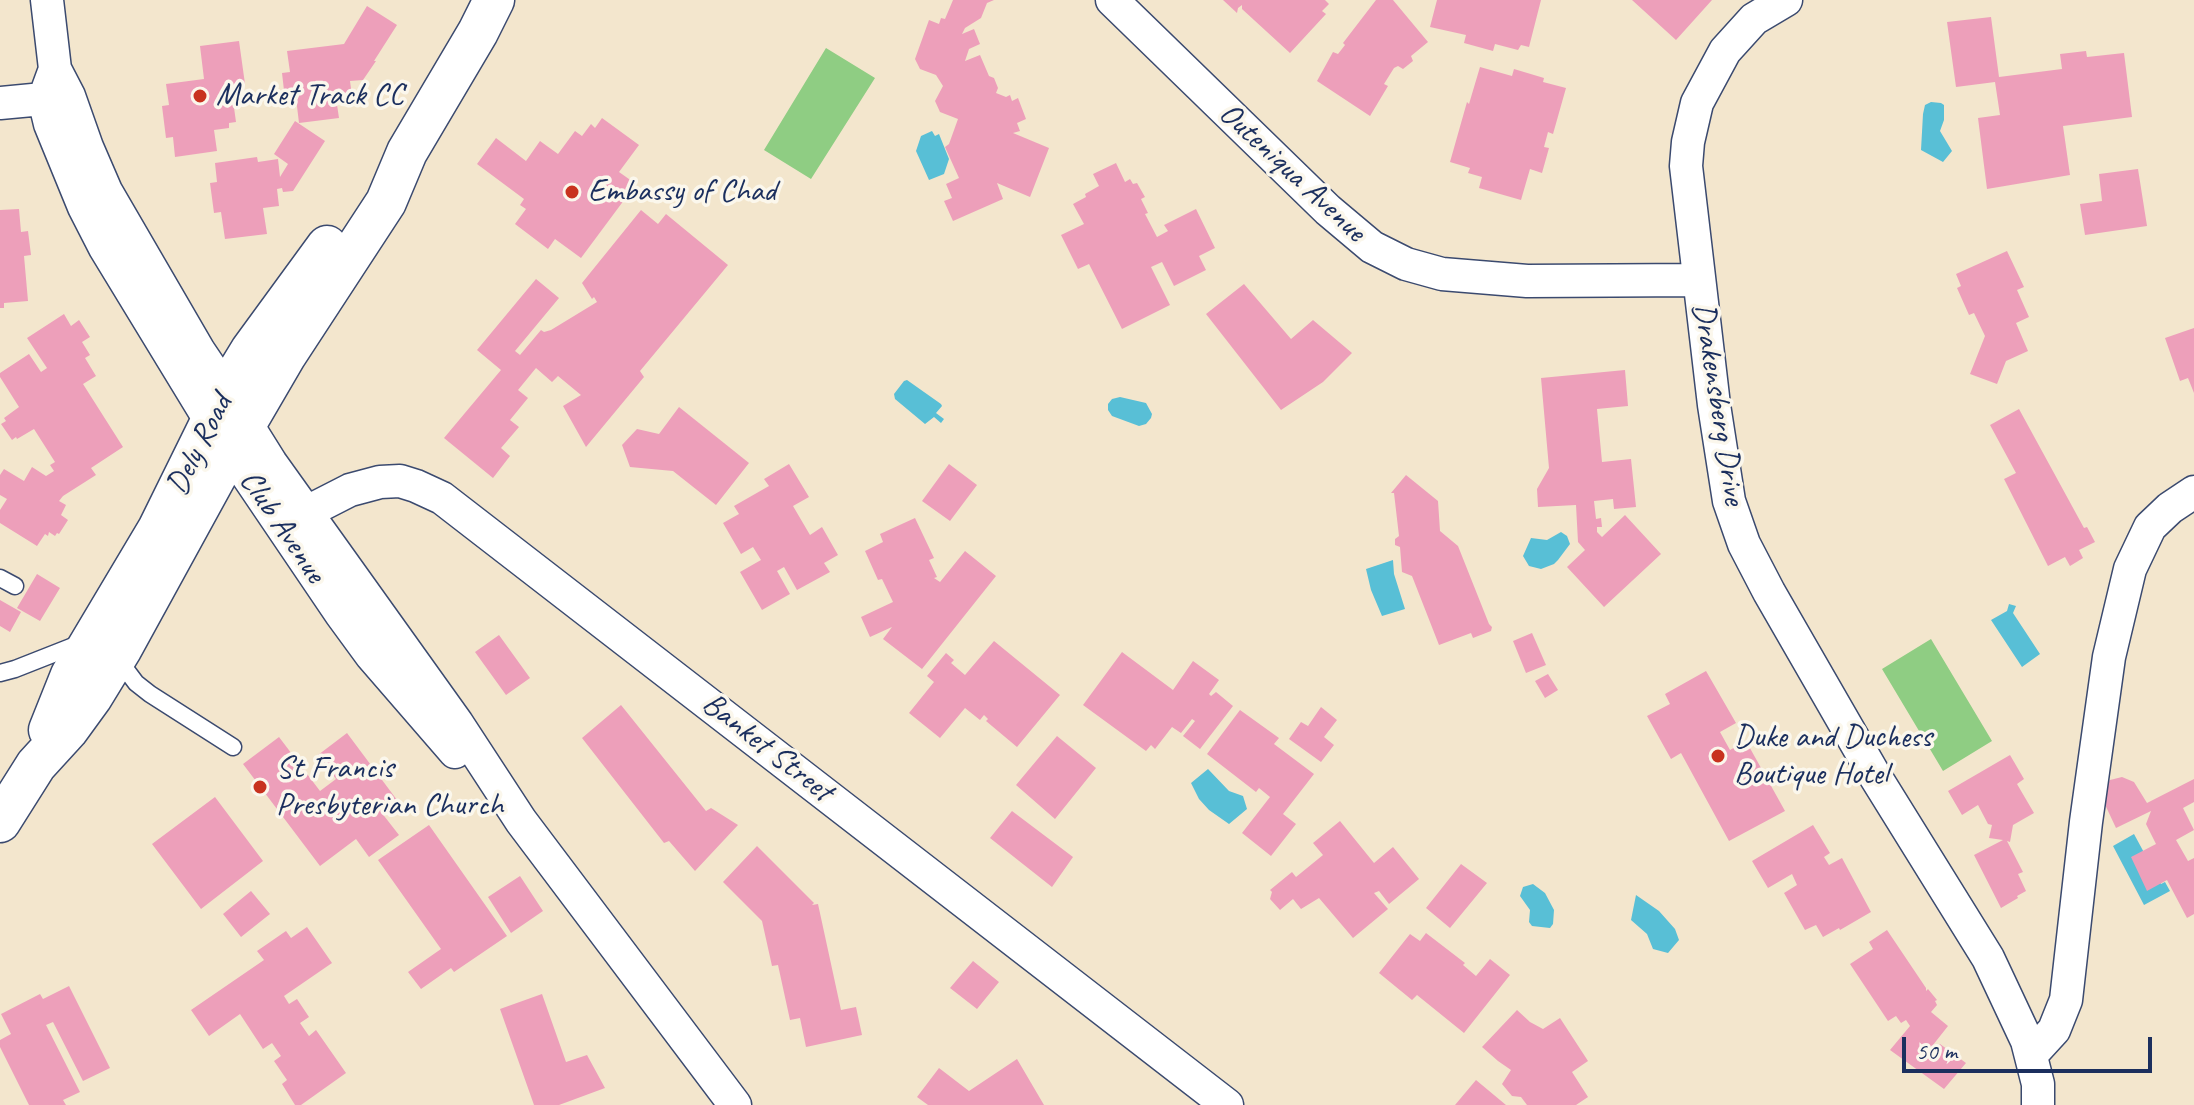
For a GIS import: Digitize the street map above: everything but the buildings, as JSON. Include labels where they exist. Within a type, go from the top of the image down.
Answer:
[{"type":"street","name":"Club Avenue","points":[[47,0],[56,88],[50,124],[63,160],[105,248],[229,422],[294,520],[371,655],[478,778],[521,821],[735,1105]]},
{"type":"street","name":"Dely Road","points":[[0,822],[36,765],[68,730],[92,697],[105,647],[229,422],[251,350],[362,200],[407,152],[494,0]]},
{"type":"street","name":"Outeniqua Avenue","points":[[1112,0],[1328,210],[1372,247],[1406,264],[1442,274],[1527,281],[1699,280]]},
{"type":"street","name":"Drakensberg Drive","points":[[1786,0],[1754,19],[1725,51],[1697,103],[1688,142],[1686,166],[1699,280],[1729,501],[1744,544],[1769,592],[1875,776],[1988,958],[2016,1013],[2032,1054],[2038,1084],[2038,1105]]},
{"type":"street","points":[[0,103],[56,88]]},
{"type":"street","name":"Banket Street","points":[[294,520],[350,490],[380,482],[400,481],[442,498],[1227,1105]]},
{"type":"street","points":[[2032,1054],[2054,1030],[2066,1000],[2107,672],[2130,569],[2150,527],[2170,508],[2194,492]]},
{"type":"lane","points":[[0,673],[105,647],[136,683],[150,694],[233,747]]},
{"type":"green space","points":[[826,48],[875,78],[811,179],[764,150]]},
{"type":"green space","points":[[1931,639],[1992,741],[1943,771],[1882,669]]},
{"type":"water","points":[[1931,102],[1944,105],[1940,131],[1952,151],[1943,162],[1921,150],[1923,114],[1925,105]]},
{"type":"water","points":[[932,131],[935,136],[939,134],[949,159],[944,174],[929,180],[916,151],[921,136]]},
{"type":"water","points":[[907,380],[941,404],[936,413],[944,419],[941,423],[934,417],[925,424],[895,399],[894,394]]},
{"type":"water","points":[[1120,397],[1146,403],[1152,414],[1146,424],[1139,426],[1112,416],[1108,404]]},
{"type":"water","points":[[1561,532],[1570,544],[1558,560],[1541,569],[1529,566],[1523,556],[1531,538],[1547,540]]},
{"type":"water","points":[[1393,560],[1405,609],[1382,616],[1366,569]]},
{"type":"water","points":[[2009,604],[2016,606],[2013,613],[2040,654],[2022,667],[1991,620],[2007,611]]},
{"type":"water","points":[[1208,769],[1229,791],[1243,796],[1247,809],[1229,824],[1209,810],[1191,783]]},
{"type":"water","points":[[2134,834],[2161,884],[2165,882],[2170,891],[2144,905],[2113,846]]},
{"type":"water","points":[[1533,884],[1545,893],[1554,910],[1550,928],[1532,926],[1529,922],[1530,910],[1520,896],[1523,887]]},
{"type":"water","points":[[1636,895],[1659,911],[1675,929],[1679,940],[1668,953],[1653,949],[1647,934],[1631,920]]},
{"type":"place","name":"Market Track CC","points":[[200,96]]},
{"type":"place","name":"Embassy of Chad","points":[[572,192]]},
{"type":"place","name":"Duke and Duchess Boutique Hotel","points":[[1718,756]]},
{"type":"place","name":"St Francis Presbyterian Church","points":[[260,787]]}]
